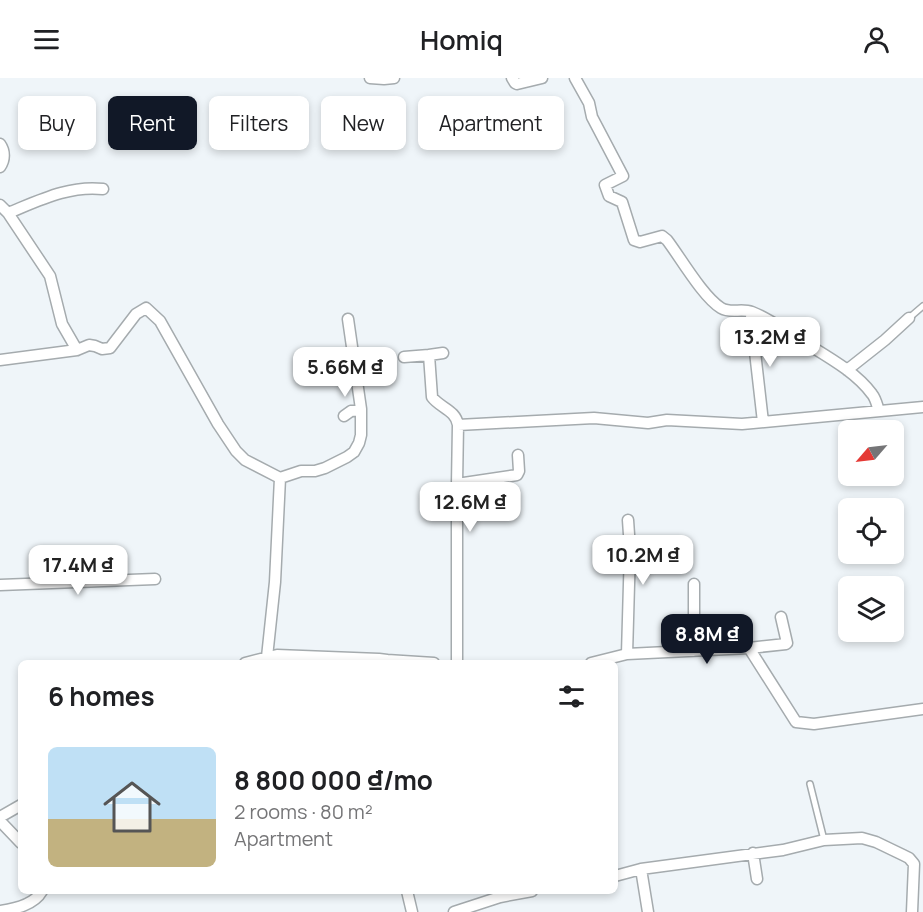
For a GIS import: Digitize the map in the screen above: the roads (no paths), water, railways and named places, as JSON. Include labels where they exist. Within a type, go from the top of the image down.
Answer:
[{"type":"street","points":[[370,78],[394,78]]},
{"type":"street","points":[[512,78],[517,84],[542,78]]},
{"type":"street","points":[[575,78],[589,103],[592,117],[623,176],[605,185],[609,196],[622,202],[634,240],[640,242],[662,236],[702,289],[719,307],[728,311],[752,312],[781,327],[847,370],[870,392],[879,411]]},
{"type":"street","points":[[0,144],[4,158],[0,166]]},
{"type":"street","points":[[77,350],[62,324],[50,276],[4,209],[59,193],[81,189],[103,189]]},
{"type":"street","points":[[0,360],[77,350],[88,345],[102,349],[110,348],[136,314],[146,308],[160,321],[218,424],[236,451],[245,460],[280,478],[301,471],[325,468],[347,457],[354,452],[362,435],[361,410],[348,319]]},
{"type":"street","points":[[751,317],[763,422]]},
{"type":"street","points":[[847,370],[909,318]]},
{"type":"street","points":[[404,357],[443,353]]},
{"type":"street","points":[[429,355],[432,397],[455,415],[458,425],[458,660]]},
{"type":"street","points":[[458,425],[594,418],[648,423],[667,420],[742,424],[923,407]]},
{"type":"street","points":[[344,416],[351,411],[361,410]]},
{"type":"street","points":[[457,484],[517,475],[518,455]]},
{"type":"street","points":[[267,657],[276,571],[280,478]]},
{"type":"street","points":[[627,654],[630,549],[628,519]]},
{"type":"street","points":[[0,585],[155,579]]},
{"type":"street","points":[[694,584],[694,651]]},
{"type":"street","points":[[603,660],[627,654],[786,644],[781,617]]},
{"type":"street","points":[[749,648],[796,722],[814,724],[923,709]]},
{"type":"street","points":[[256,660],[277,655],[356,660]]},
{"type":"street","points":[[18,807],[0,819],[18,840]]},
{"type":"street","points":[[618,875],[642,869],[783,850],[824,840],[862,838],[876,842],[909,858],[914,864],[912,912]]},
{"type":"street","points":[[753,853],[757,879]]},
{"type":"street","points":[[642,869],[648,912]]},
{"type":"street","points":[[6,911],[29,903],[40,894]]},
{"type":"street","points":[[408,894],[412,912]]},
{"type":"street","points":[[454,912],[516,894]]},
{"type":"lane","points":[[909,318],[923,306]]},
{"type":"lane","points":[[810,784],[824,840]]}]
